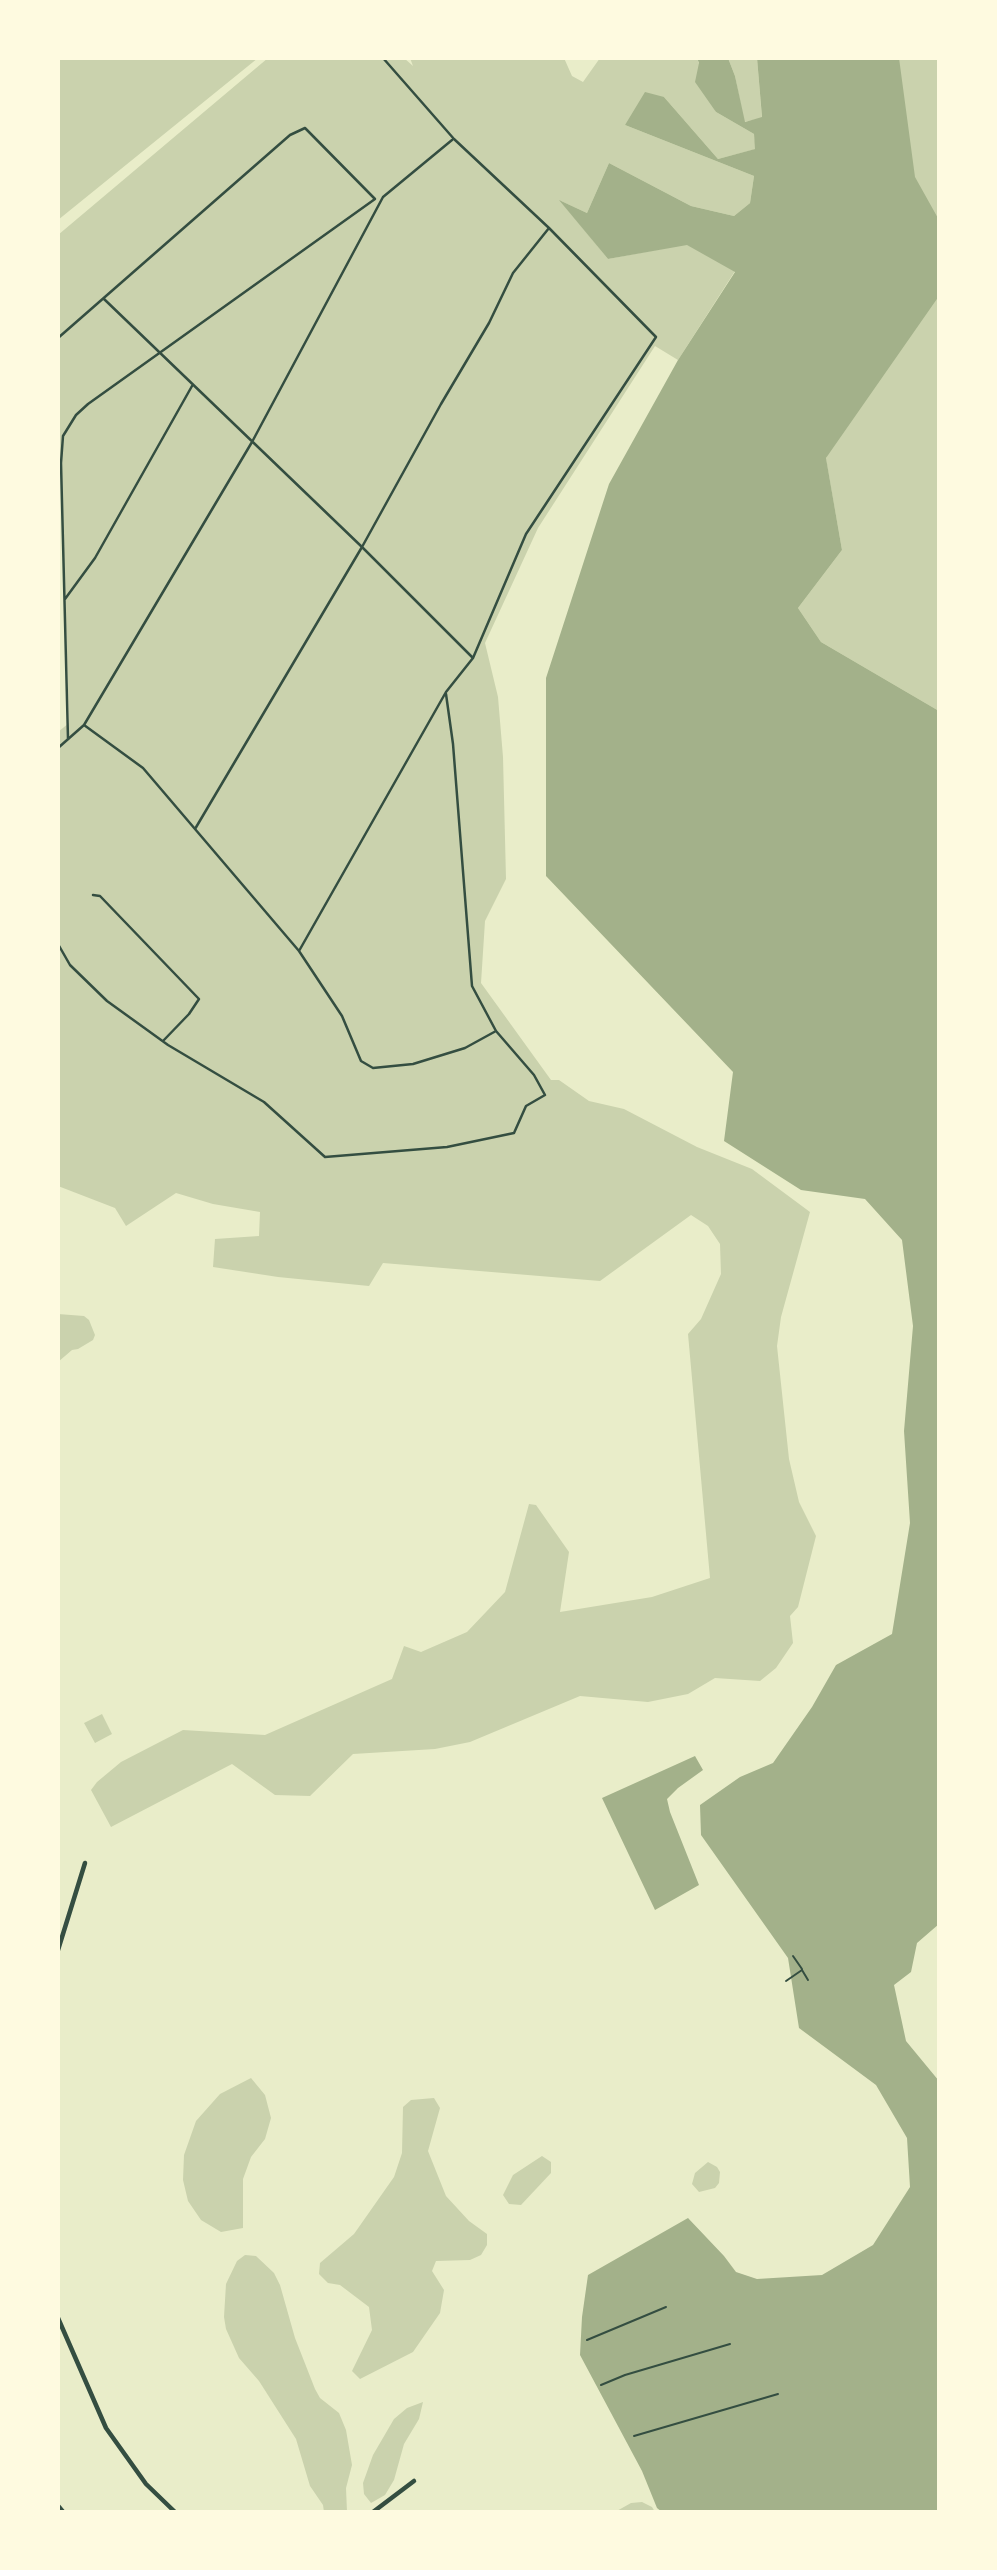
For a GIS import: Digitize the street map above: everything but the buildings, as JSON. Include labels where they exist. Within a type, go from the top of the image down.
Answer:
[{"type":"street","points":[[58,1950],[85,1863]]},
{"type":"street","points":[[58,2318],[106,2428],[146,2484],[175,2512]]},
{"type":"street","points":[[373,2512],[414,2481]]},
{"type":"street","points":[[58,2506],[64,2512]]},
{"type":"lane","points":[[299,951],[446,692],[473,658],[526,534],[656,337],[549,228],[454,139],[383,58]]},
{"type":"lane","points":[[58,338],[290,135],[305,128],[375,199],[76,415],[63,436],[60,463],[68,738]]},
{"type":"lane","points":[[58,748],[84,725],[252,442],[383,197],[454,139]]},
{"type":"lane","points":[[195,829],[362,547],[489,323],[513,273],[549,228]]},
{"type":"lane","points":[[104,299],[362,547],[473,658]]},
{"type":"lane","points":[[65,599],[95,558],[192,385]]},
{"type":"lane","points":[[58,944],[70,965],[107,1001],[163,1041],[264,1102],[326,1157],[447,1147],[514,1133],[526,1106],[545,1095],[534,1075],[496,1031],[472,986],[455,757],[446,692]]},
{"type":"lane","points":[[84,725],[143,768],[299,951],[342,1016],[361,1061],[373,1069],[413,1064],[465,1048],[496,1031]]},
{"type":"lane","points":[[93,895],[100,896],[199,999],[189,1014],[163,1041]]},
{"type":"path","points":[[793,1956],[808,1979]]},
{"type":"path","points":[[786,1981],[802,1970]]},
{"type":"path","points":[[587,2340],[666,2306]]},
{"type":"path","points":[[601,2385],[625,2375],[730,2344]]},
{"type":"path","points":[[634,2436],[778,2394]]},
{"type":"shaded area","points":[[58,58],[258,58],[58,220]]},
{"type":"shaded area","points":[[268,58],[404,58],[413,66],[410,58],[564,58],[572,76],[583,82],[600,58],[697,58],[716,112],[754,134],[756,149],[718,159],[664,97],[625,125],[754,176],[750,203],[734,216],[691,206],[609,163],[587,213],[561,201],[608,259],[687,244],[735,271],[678,360],[655,346],[538,528],[485,643],[498,697],[503,757],[506,879],[485,921],[481,983],[551,1080],[559,1080],[589,1101],[624,1109],[697,1147],[752,1169],[810,1212],[781,1317],[777,1346],[789,1459],[799,1502],[816,1536],[798,1607],[790,1616],[793,1643],[776,1668],[760,1681],[715,1678],[688,1694],[648,1702],[580,1696],[470,1742],[435,1749],[353,1754],[310,1796],[275,1795],[232,1764],[111,1827],[91,1790],[121,1762],[183,1730],[265,1735],[392,1679],[404,1646],[421,1652],[467,1632],[505,1592],[529,1504],[536,1505],[569,1552],[560,1612],[652,1597],[710,1578],[688,1334],[701,1319],[721,1274],[720,1244],[708,1226],[691,1215],[600,1281],[383,1263],[369,1286],[213,1267],[215,1239],[259,1236],[260,1212],[213,1204],[176,1193],[126,1226],[115,1208],[58,1186],[58,732],[69,723],[61,464],[58,463],[58,235]]},
{"type":"shaded area","points":[[697,58],[728,58],[735,76],[745,122],[762,117],[757,58],[899,58],[915,177],[939,220],[939,296],[826,458],[842,550],[798,608],[821,642],[939,711],[939,1924],[917,1943],[911,1972],[894,1985],[906,2041],[939,2081],[939,2512],[662,2512],[657,2508],[642,2471],[580,2355],[588,2275],[688,2218],[736,2272],[757,2279],[822,2275],[873,2245],[910,2187],[907,2138],[876,2085],[799,2028],[788,1958],[701,1835],[700,1805],[740,1777],[773,1763],[812,1707],[836,1665],[892,1634],[910,1523],[904,1431],[913,1326],[902,1240],[865,1199],[801,1190],[724,1141],[733,1072],[546,876],[546,678],[609,484],[678,360],[735,272],[687,245],[608,259],[559,200],[587,213],[609,163],[691,206],[734,216],[750,203],[754,176],[625,125],[645,92],[664,97],[718,159],[755,149],[754,134],[716,112],[695,82],[699,63]]},
{"type":"shaded area","points":[[728,58],[757,58],[762,118],[744,122],[735,76]]},
{"type":"shaded area","points":[[892,58],[939,58],[939,711],[821,642],[798,608],[842,550],[826,459]]},
{"type":"shaded area","points":[[58,1314],[84,1316],[89,1320],[95,1335],[93,1340],[72,1350],[58,1362]]},
{"type":"shaded area","points":[[102,1714],[112,1734],[95,1743],[84,1723]]},
{"type":"shaded area","points":[[695,1756],[703,1770],[667,1799],[699,1885],[655,1910],[602,1798]]},
{"type":"shaded area","points":[[251,2078],[265,2095],[271,2118],[265,2139],[251,2157],[243,2179],[243,2228],[221,2232],[201,2220],[188,2201],[183,2180],[184,2155],[196,2121],[220,2094]]},
{"type":"shaded area","points":[[434,2098],[440,2108],[428,2151],[446,2196],[469,2221],[487,2234],[487,2245],[481,2255],[470,2260],[436,2261],[432,2271],[444,2290],[440,2313],[413,2352],[360,2379],[352,2371],[372,2330],[369,2307],[340,2285],[328,2283],[319,2274],[320,2263],[354,2234],[394,2177],[402,2153],[403,2107],[411,2100]]},
{"type":"shaded area","points":[[542,2156],[551,2162],[551,2173],[521,2205],[509,2204],[503,2195],[513,2175]]},
{"type":"shaded area","points":[[708,2162],[720,2172],[719,2183],[715,2188],[699,2192],[692,2184],[695,2173]]},
{"type":"shaded area","points":[[245,2255],[256,2256],[274,2273],[315,2389],[320,2398],[339,2413],[346,2430],[352,2465],[346,2488],[347,2512],[324,2512],[323,2505],[310,2486],[296,2439],[259,2381],[239,2358],[226,2329],[226,2284],[237,2261]]},
{"type":"shaded area","points":[[423,2402],[419,2419],[404,2444],[394,2480],[385,2495],[371,2503],[364,2494],[363,2483],[373,2455],[394,2419],[407,2408]]},
{"type":"shaded area","points":[[642,2502],[652,2507],[655,2512],[615,2512],[631,2503]]}]
